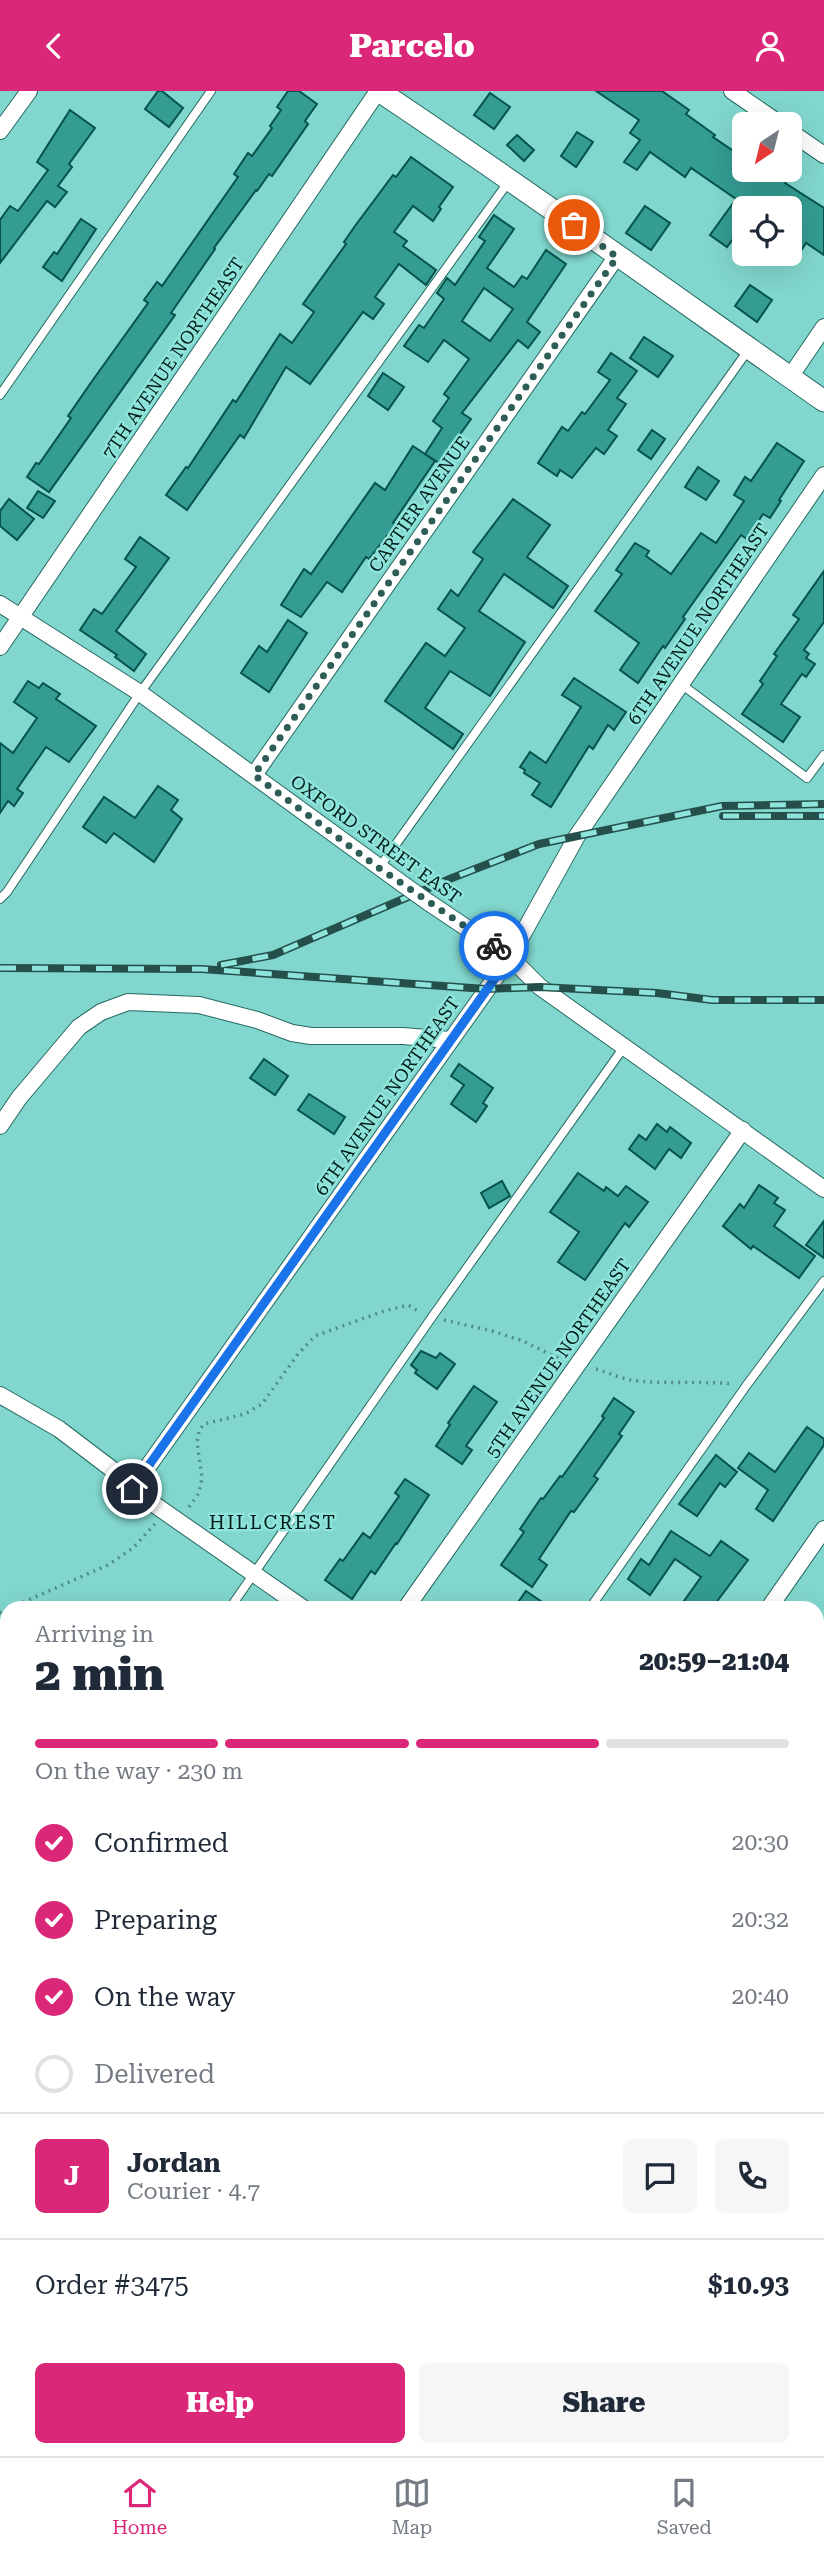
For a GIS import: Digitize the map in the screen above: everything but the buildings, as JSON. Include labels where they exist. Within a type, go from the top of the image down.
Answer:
[{"type":"street","points":[[0,131],[29,91]]},
{"type":"street","points":[[378,91],[510,178],[617,257],[824,401]]},
{"type":"street","name":"7TH AVENUE NORTHEAST","points":[[0,646],[378,91]]},
{"type":"street","points":[[732,91],[763,112]]},
{"type":"street","points":[[802,140],[824,155]]},
{"type":"street","name":"CARTIER AVENUE","points":[[254,775],[617,257]]},
{"type":"street","points":[[790,377],[824,327]]},
{"type":"street","name":"6TH AVENUE NORTHEAST","points":[[133,1487],[510,957],[577,836],[824,475]]},
{"type":"street","name":"OXFORD STREET EAST","points":[[0,604],[141,693],[379,868],[510,957],[540,987],[824,1189]]},
{"type":"street","points":[[0,1126],[19,1098],[79,1027],[101,1012],[128,1002],[199,1005],[257,1020],[292,1033],[311,1036],[403,1036],[450,1040]]},
{"type":"street","name":"5TH AVENUE NORTHEAST","points":[[411,1601],[743,1130]]},
{"type":"street","points":[[0,1395],[59,1429],[133,1487],[293,1601]]},
{"type":"street","points":[[774,1601],[824,1529]]},
{"type":"lane","points":[[0,395],[211,91]]},
{"type":"lane","points":[[0,899],[141,693],[510,178]]},
{"type":"lane","points":[[379,868],[749,349]]},
{"type":"lane","points":[[681,684],[807,778],[824,755]]},
{"type":"lane","points":[[235,1601],[624,1047]]},
{"type":"lane","points":[[595,1601],[746,1386],[824,1281]]},
{"type":"railway","points":[[221,965],[273,955],[452,878],[539,844],[722,806],[824,804]]},
{"type":"railway","points":[[723,816],[824,816]]},
{"type":"railway","points":[[0,968],[201,969],[486,989],[540,987],[657,993],[712,1000],[824,1000]]},
{"type":"way so far","points":[[494,946],[379,868],[254,775],[617,257],[574,225]]},
{"type":"district","name":"HILLCREST","points":[[273,1522]]},
{"type":"route","points":[[132,1489],[510,957],[494,946]]}]
